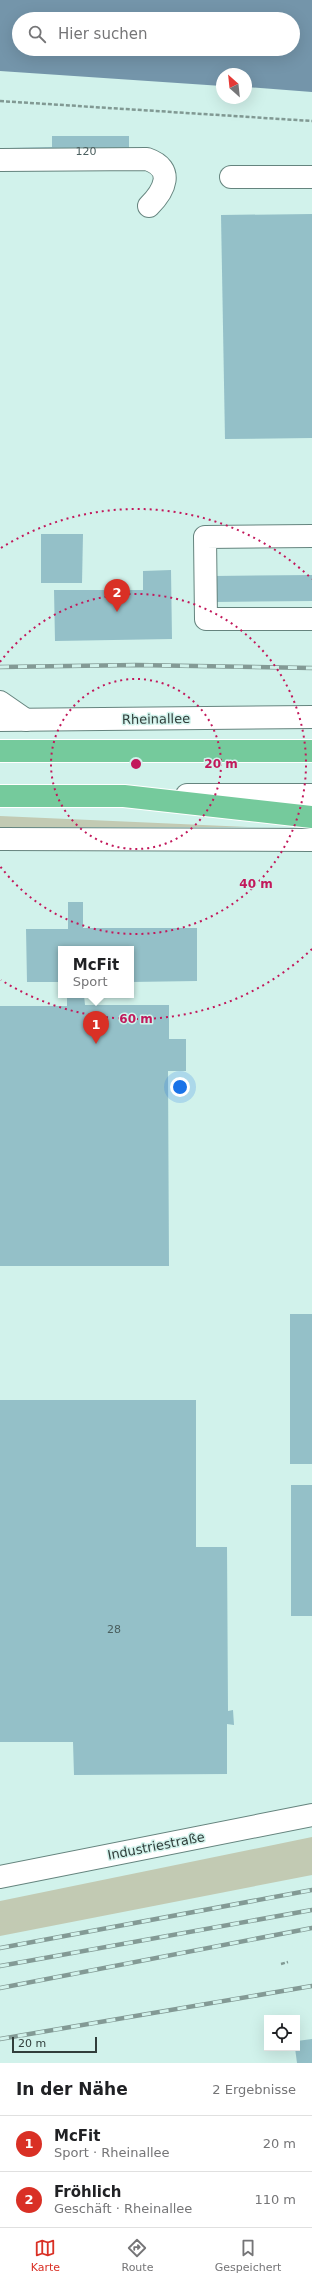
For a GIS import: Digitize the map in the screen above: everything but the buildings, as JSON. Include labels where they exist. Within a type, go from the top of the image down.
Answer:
[{"type":"main road","points":[[0,750],[312,751]]},
{"type":"main road","points":[[0,796],[124,796],[312,817]]},
{"type":"street","points":[[0,160],[147,159],[153,161],[162,169],[165,181],[162,193],[149,206]]},
{"type":"street","points":[[231,177],[312,177]]},
{"type":"street","points":[[312,536],[205,537],[206,619],[312,619]]},
{"type":"street","points":[[0,702],[26,720]]},
{"type":"street","name":"Rheinallee","points":[[0,720],[312,717]]},
{"type":"street","points":[[124,796],[312,795]]},
{"type":"street","points":[[0,839],[312,840]]},
{"type":"street","name":"Industriestraße","points":[[0,1877],[312,1815]]},
{"type":"path","points":[[0,100],[312,121]]},
{"type":"path","points":[[281,1964],[288,1962]]},
{"type":"green space","points":[[0,816],[248,827],[0,827]]},
{"type":"green space","points":[[312,1837],[312,1875],[0,1936],[0,1901]]},
{"type":"water","points":[[0,0],[312,0],[312,92],[252,87],[252,68],[216,68],[216,86],[0,71]]},
{"type":"railway","points":[[0,667],[136,665],[312,668]]},
{"type":"railway","points":[[0,1948],[312,1890]]},
{"type":"railway","points":[[0,1966],[312,1910]]},
{"type":"railway","points":[[0,1988],[312,1928]]},
{"type":"railway","points":[[0,2039],[312,1986]]},
{"type":"place","name":"Fröhlich","points":[[117,612]]},
{"type":"place","name":"McFit","points":[[96,1044]]}]
